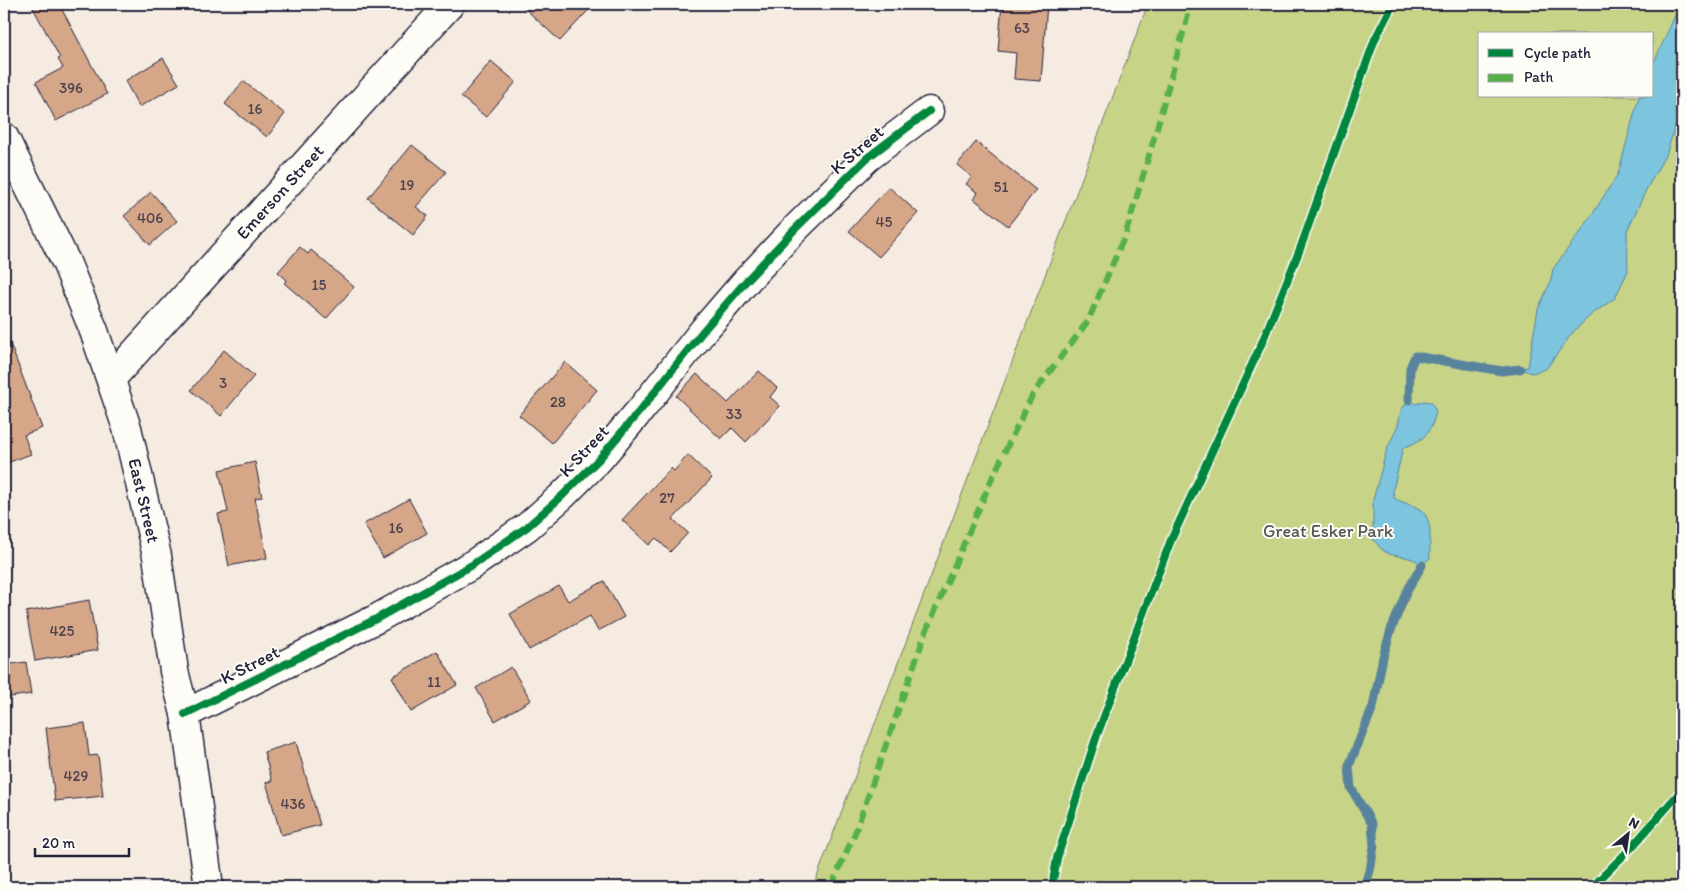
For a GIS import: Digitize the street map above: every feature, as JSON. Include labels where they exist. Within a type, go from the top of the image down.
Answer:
[{"type":"street","name":"Emerson Street","points":[[111,379],[450,4]]},
{"type":"street","name":"K Street","points":[[185,714],[376,619],[472,564],[527,527],[599,460],[703,331],[795,229],[867,158],[930,110]]},
{"type":"street","name":"East Street","points":[[4,137],[66,262],[111,379],[127,428],[157,556],[174,671],[185,714],[209,887]]},
{"type":"green space","name":"Great Esker Park","points":[[1148,4],[1682,4],[1682,887],[813,887]]},
{"type":"water","points":[[1680,4],[1682,4],[1682,104],[1667,152],[1646,190],[1627,231],[1628,271],[1615,298],[1591,315],[1573,332],[1546,369],[1532,373],[1520,369],[1528,367],[1538,309],[1550,283],[1553,269],[1588,221],[1618,174],[1638,98],[1654,98],[1654,62]]},
{"type":"water","points":[[1409,400],[1416,404],[1424,401],[1431,402],[1436,411],[1432,425],[1426,435],[1417,442],[1403,448],[1393,490],[1394,498],[1422,511],[1429,522],[1430,558],[1422,565],[1407,557],[1388,553],[1381,549],[1373,539],[1373,500],[1386,452],[1398,425],[1401,410]]},
{"type":"building","points":[[31,4],[59,4],[107,94],[56,121],[36,82],[63,68],[58,59],[60,58]]},
{"type":"building","points":[[520,4],[594,4],[560,41]]},
{"type":"building","points":[[1002,4],[1047,4],[1041,81],[1014,79],[1016,53],[998,51]]},
{"type":"building","points":[[163,58],[179,84],[139,107],[125,81]]},
{"type":"building","points":[[491,61],[516,82],[486,117],[461,97]]},
{"type":"building","points":[[243,81],[285,114],[267,137],[225,104]]},
{"type":"building","points":[[976,142],[1036,190],[1008,226],[974,199],[978,193],[966,184],[972,177],[957,165]]},
{"type":"building","points":[[412,145],[446,172],[416,207],[428,216],[413,235],[368,198]]},
{"type":"building","points":[[889,187],[918,213],[879,257],[849,231]]},
{"type":"building","points":[[151,192],[177,221],[150,245],[124,216]]},
{"type":"building","points":[[300,247],[308,254],[311,250],[354,287],[326,319],[284,283],[287,280],[278,272]]},
{"type":"building","points":[[6,333],[42,428],[24,435],[31,454],[4,464],[4,334]]},
{"type":"building","points":[[224,350],[254,376],[221,416],[191,390]]},
{"type":"building","points":[[565,362],[597,390],[552,443],[519,415]]},
{"type":"building","points":[[759,371],[777,388],[770,397],[780,406],[746,442],[732,428],[721,439],[676,396],[697,374],[728,403]]},
{"type":"building","points":[[688,455],[712,478],[673,519],[688,533],[670,552],[656,538],[649,545],[622,520],[671,468],[674,471]]},
{"type":"building","points":[[255,462],[262,497],[255,498],[267,558],[229,566],[218,514],[228,512],[219,470]]},
{"type":"building","points":[[409,499],[427,533],[383,558],[364,524]]},
{"type":"building","points":[[604,581],[624,617],[598,631],[590,616],[529,650],[510,614],[559,586],[568,601]]},
{"type":"building","points":[[89,600],[98,650],[35,661],[26,612]]},
{"type":"building","points":[[437,651],[457,685],[411,712],[392,677]]},
{"type":"building","points":[[26,662],[31,694],[4,698],[4,665]]},
{"type":"building","points":[[511,667],[531,700],[495,721],[476,688]]},
{"type":"building","points":[[85,723],[89,756],[98,755],[103,796],[55,801],[46,728]]},
{"type":"building","points":[[296,742],[320,825],[281,835],[266,782],[272,781],[264,752]]},
{"type":"waterway","points":[[1409,400],[1410,368],[1415,356],[1502,371],[1520,369]]},
{"type":"waterway","points":[[1365,887],[1374,846],[1372,824],[1351,788],[1349,766],[1373,707],[1383,657],[1391,630],[1406,593],[1422,565]]},
{"type":"marked path","points":[[831,887],[855,833],[925,634],[993,476],[1033,394],[1088,321],[1126,233],[1191,4]]},
{"type":"cycle path","points":[[1052,887],[1057,858],[1097,735],[1171,540],[1261,345],[1300,249],[1375,39],[1393,4]]},
{"type":"cycle path","points":[[185,714],[376,619],[472,565],[527,527],[599,459],[703,331],[795,229],[867,158],[929,111]]},
{"type":"cycle path","points":[[1592,887],[1631,848],[1682,790]]}]
